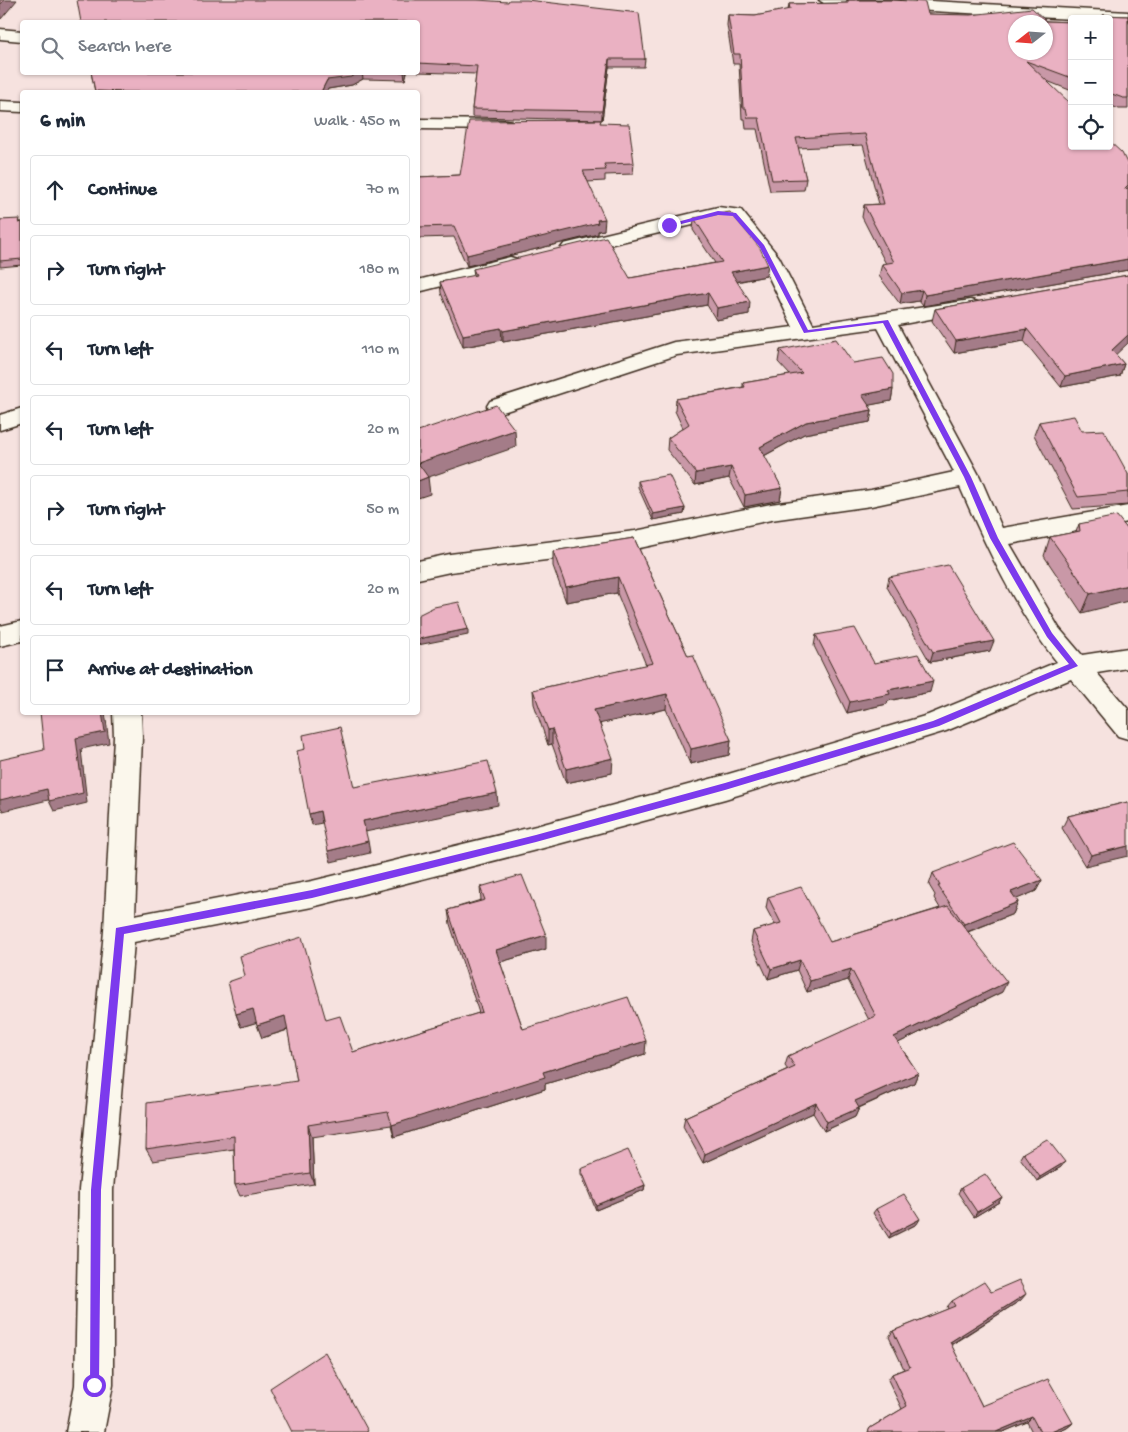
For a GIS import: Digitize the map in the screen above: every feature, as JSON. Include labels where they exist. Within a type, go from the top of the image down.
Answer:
[{"type":"main road","points":[[827,0],[1128,17]]},
{"type":"main road","points":[[0,34],[20,36]]},
{"type":"main road","points":[[0,106],[20,107]]},
{"type":"main road","points":[[420,124],[526,125]]},
{"type":"main road","points":[[554,253],[718,213],[734,214],[761,245],[806,332]]},
{"type":"main road","points":[[420,286],[525,260]]},
{"type":"main road","points":[[498,406],[674,349],[885,321],[992,302]]},
{"type":"main road","points":[[885,321],[968,477],[994,538],[1050,635],[1074,666],[1128,728]]},
{"type":"main road","points":[[0,423],[20,416]]},
{"type":"main road","points":[[420,570],[450,563],[636,540],[771,512],[871,498],[968,477]]},
{"type":"main road","points":[[994,538],[1128,514]]},
{"type":"main road","points":[[0,636],[20,631]]},
{"type":"main road","points":[[119,931],[312,894],[536,838],[716,789],[936,723],[1074,666],[1128,658]]},
{"type":"main road","points":[[85,1432],[94,1385],[96,1190],[119,931],[128,737],[127,715]]},
{"type":"building","points":[[77,0],[477,0],[508,2],[509,0],[527,0],[639,13],[645,59],[609,59],[602,111],[472,109],[477,66],[420,63],[420,20],[81,20]]},
{"type":"building","points":[[848,0],[893,0],[925,2],[928,14],[970,15],[1032,8],[1040,15],[1008,15],[1008,60],[1053,60],[1053,21],[1068,22],[1068,77],[1026,61],[1068,101],[1068,150],[1113,150],[1113,145],[1122,153],[1128,165],[1128,185],[1124,189],[1128,188],[1128,259],[925,295],[922,290],[902,293],[882,264],[894,262],[864,205],[884,204],[865,134],[796,138],[806,179],[772,180],[759,118],[748,118],[746,108],[743,108],[740,54],[734,54],[728,15],[755,16],[790,9],[789,4],[848,3]]},
{"type":"building","points":[[1113,15],[1128,16],[1128,98],[1113,94]]},
{"type":"building","points":[[92,75],[354,75],[327,80],[322,90],[95,90]]},
{"type":"building","points":[[601,120],[600,123],[629,124],[634,163],[604,164],[606,170],[583,171],[605,219],[597,220],[598,223],[467,255],[454,226],[420,227],[420,177],[460,175],[469,121]]},
{"type":"building","points":[[730,212],[760,248],[768,265],[731,272],[750,302],[717,308],[708,293],[503,331],[501,328],[463,335],[440,282],[476,275],[473,269],[606,237],[630,278],[722,262],[694,218]]},
{"type":"building","points":[[20,219],[20,259],[0,261],[0,220]]},
{"type":"building","points":[[1128,275],[1128,335],[1112,350],[1124,364],[1065,376],[1027,329],[956,341],[935,309]]},
{"type":"building","points":[[836,339],[853,363],[883,358],[893,374],[893,389],[862,395],[872,410],[806,422],[760,447],[782,488],[745,495],[731,467],[696,473],[668,438],[689,424],[676,399],[745,387],[743,383],[802,373],[780,350]]},
{"type":"building","points":[[496,405],[515,430],[420,462],[420,430]]},
{"type":"building","points":[[1074,416],[1082,431],[1104,430],[1128,474],[1128,492],[1078,497],[1039,422]]},
{"type":"building","points":[[420,466],[428,477],[420,480]]},
{"type":"building","points":[[669,475],[685,508],[653,514],[638,481]]},
{"type":"building","points":[[1117,516],[1128,530],[1128,585],[1090,594],[1050,537],[1080,531],[1079,524]]},
{"type":"building","points":[[634,538],[688,656],[693,655],[731,740],[691,749],[667,694],[594,710],[613,758],[566,769],[552,729],[548,730],[533,690],[653,663],[618,577],[566,587],[553,551]]},
{"type":"building","points":[[948,565],[994,641],[933,652],[889,577]]},
{"type":"building","points":[[459,602],[468,629],[420,639],[420,614],[434,607]]},
{"type":"building","points":[[855,628],[874,663],[918,654],[933,681],[888,690],[890,694],[850,702],[816,635]]},
{"type":"building","points":[[40,715],[102,715],[105,732],[76,738],[83,793],[49,801],[47,789],[0,800],[0,760],[44,750]]},
{"type":"building","points":[[340,727],[354,787],[488,761],[497,793],[363,821],[368,841],[328,851],[320,811],[309,814],[297,751],[305,749],[303,735]]},
{"type":"building","points":[[1128,802],[1128,846],[1091,855],[1068,816]]},
{"type":"building","points":[[1013,842],[1042,880],[1011,892],[1018,902],[964,924],[938,886],[940,886],[933,873]]},
{"type":"building","points":[[522,875],[546,935],[496,950],[523,1029],[628,997],[646,1041],[543,1072],[545,1077],[392,1125],[388,1112],[308,1125],[310,1173],[235,1185],[234,1136],[146,1149],[147,1103],[297,1081],[285,1016],[257,1025],[253,1009],[236,1014],[228,982],[245,976],[240,956],[302,937],[326,1020],[340,1016],[353,1052],[482,1012],[448,910],[485,900],[480,887]]},
{"type":"building","points":[[801,887],[830,942],[948,906],[1007,982],[894,1037],[918,1073],[855,1101],[859,1108],[827,1122],[816,1103],[705,1154],[685,1117],[795,1067],[788,1056],[876,1016],[851,969],[810,981],[800,960],[771,969],[753,931],[781,923],[768,897]]},
{"type":"building","points":[[1047,1139],[1065,1162],[1040,1177],[1023,1153]]},
{"type":"building","points":[[628,1150],[645,1185],[596,1205],[581,1169]]},
{"type":"building","points":[[985,1174],[1002,1197],[977,1212],[961,1188]]},
{"type":"building","points":[[904,1194],[920,1219],[891,1234],[876,1209]]},
{"type":"building","points":[[1019,1280],[1026,1294],[950,1342],[982,1406],[1048,1379],[1073,1423],[1051,1432],[1040,1432],[1032,1417],[996,1432],[868,1432],[870,1428],[907,1406],[892,1374],[910,1367],[893,1331],[955,1306],[952,1301],[984,1282],[991,1292]]},
{"type":"building","points":[[325,1352],[368,1431],[292,1432],[270,1388]]},
{"type":"route","points":[[94,1385],[96,1190],[119,931],[194,915],[312,894],[536,838],[725,786],[936,723],[1074,666],[1050,635],[994,538],[968,477],[885,321],[806,332],[761,245],[734,214],[718,213],[669,225]]}]
